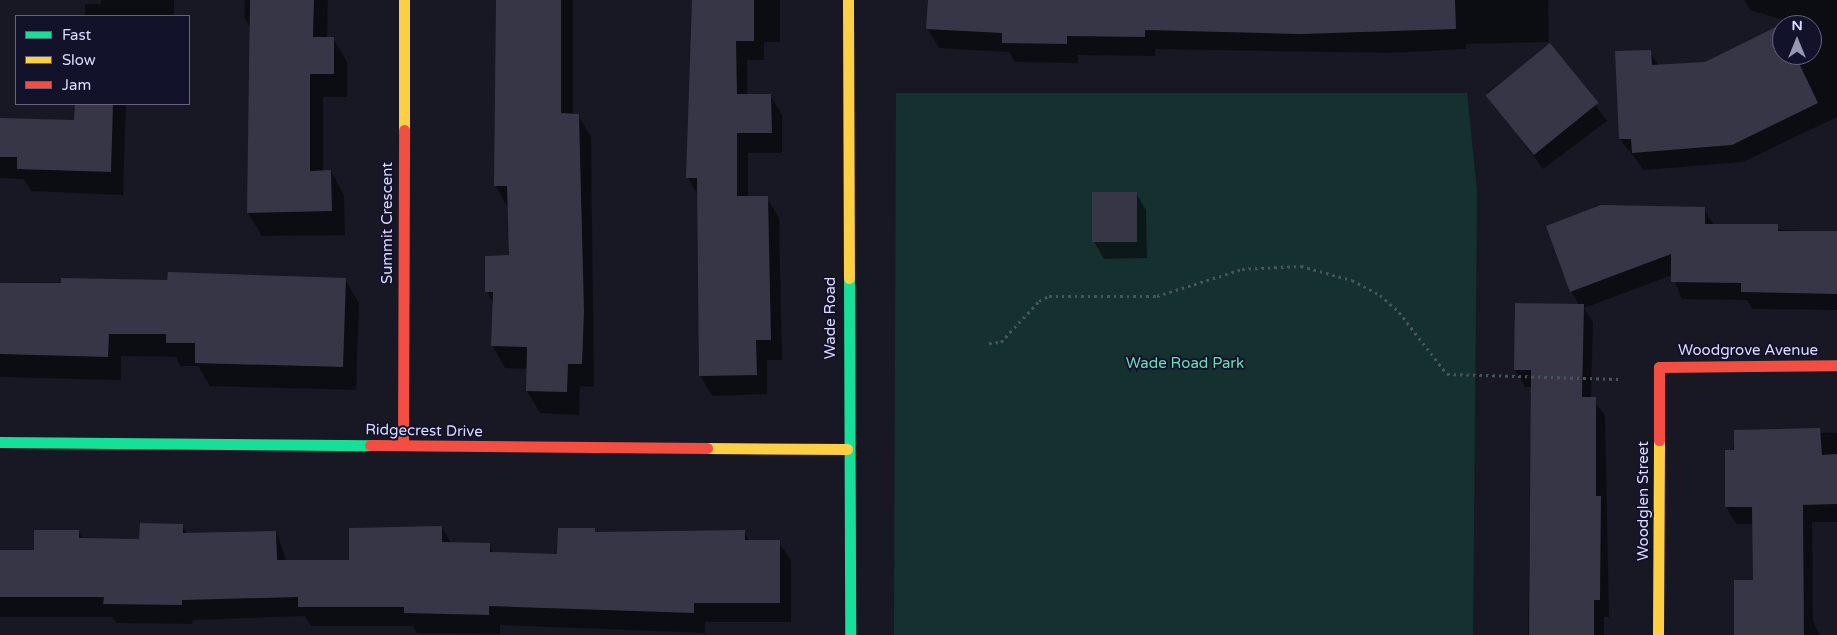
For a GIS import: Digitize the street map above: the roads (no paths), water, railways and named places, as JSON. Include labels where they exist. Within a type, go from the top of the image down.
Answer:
[{"type":"street","name":"Summit Crescent","points":[[403,446],[404,0]]},
{"type":"street","name":"Wade Road","points":[[848,0],[847,449],[850,635]]},
{"type":"street","name":"Woodgrove Avenue","points":[[1659,367],[1837,365]]},
{"type":"street","name":"Woodglen Street","points":[[1658,635],[1659,367]]},
{"type":"street","name":"Ridgecrest Drive","points":[[0,442],[847,449]]},
{"type":"park label","name":"Wade Road Park","points":[[1185,364]]}]
